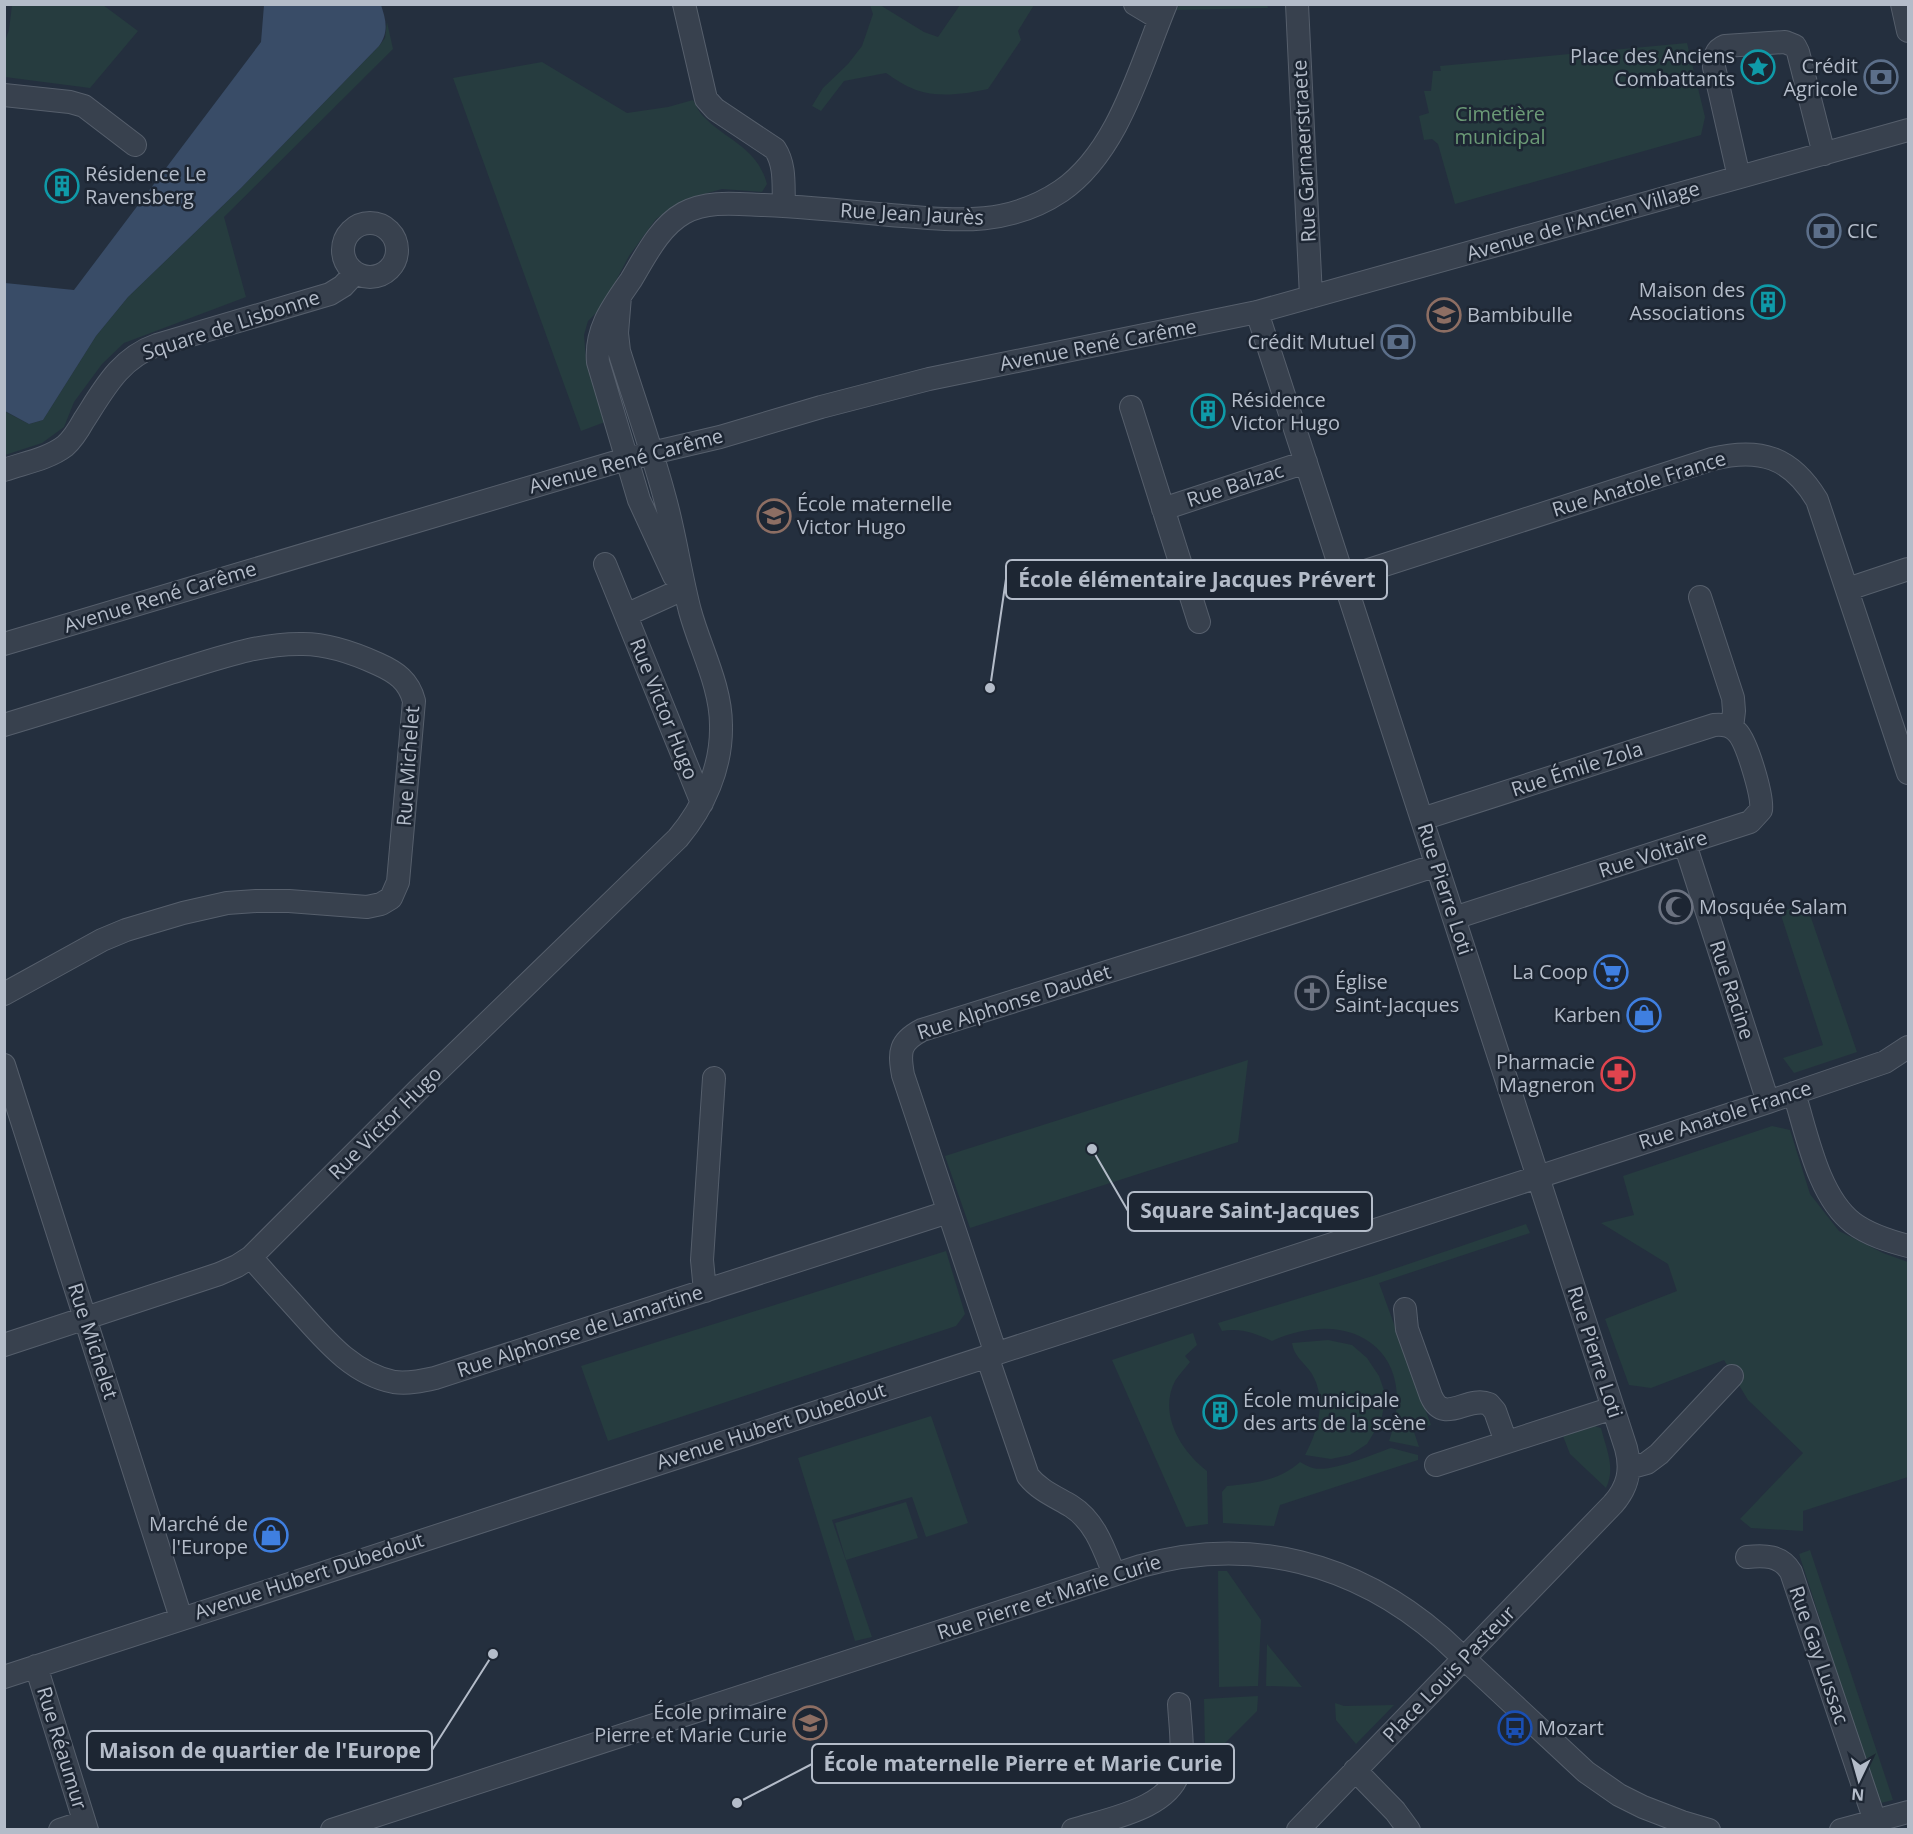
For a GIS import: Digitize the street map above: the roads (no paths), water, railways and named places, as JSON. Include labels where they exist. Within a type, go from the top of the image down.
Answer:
[{"type":"street","points":[[684,4],[706,99],[715,109],[775,149],[783,171],[784,206]]},
{"type":"street","points":[[1135,4],[1163,12]]},
{"type":"street","name":"Rue Garnaerstraete","points":[[1297,4],[1311,297]]},
{"type":"street","points":[[1902,4],[1908,31]]},
{"type":"street","name":"Rue Jean Jaurès","points":[[626,459],[598,362],[601,328],[660,235],[684,214],[712,204],[784,206],[973,221],[1007,215],[1040,203],[1061,191],[1082,173],[1108,140],[1122,114],[1163,12]]},
{"type":"street","points":[[1739,177],[1714,68],[1715,55],[1725,46],[1785,42],[1795,46],[1824,154]]},
{"type":"street","points":[[4,95],[70,102],[84,106],[135,145]]},
{"type":"street","name":"Avenue de l'Ancien Village","points":[[1257,312],[1824,154],[1907,137]]},
{"type":"street","name":"Square de Lisbonne","points":[[4,470],[47,456],[67,444],[115,374],[139,352],[330,294],[343,286],[356,273]]},
{"type":"street","name":"Rue Jean Jaurès","points":[[620,296],[617,333],[619,351],[651,453]]},
{"type":"street","name":"Avenue René Carême","points":[[4,644],[626,459],[720,437],[821,407],[929,379],[1257,312]]},
{"type":"street","name":"Rue Pierre Loti","points":[[1257,312],[1626,1448],[1629,1468]]},
{"type":"street","name":"Rue Balzac","points":[[1131,408],[1199,622]]},
{"type":"street","name":"Rue Victor Hugo","points":[[4,1345],[219,1274],[251,1257],[417,1091],[678,838],[702,803],[716,763],[721,725],[713,684],[690,611],[670,516],[651,453]]},
{"type":"street","name":"Rue Anatole France","points":[[1344,578],[1712,459],[1753,454],[1783,463],[1800,476],[1812,491],[1821,510],[1908,773]]},
{"type":"street","name":"Rue Victor Hugo","points":[[626,459],[646,519],[690,611]]},
{"type":"street","name":"Rue Balzac","points":[[1163,509],[1306,462]]},
{"type":"street","name":"Rue Victor Hugo","points":[[606,564],[702,803]]},
{"type":"street","points":[[1848,589],[1908,569]]},
{"type":"street","name":"Rue Victor Hugo","points":[[626,615],[681,590]]},
{"type":"street","points":[[1700,597],[1733,698],[1732,728]]},
{"type":"street","name":"Rue Michelet","points":[[4,725],[236,653],[276,645],[315,644],[368,660],[398,675],[409,687],[414,701],[398,882],[394,893],[387,901],[367,907],[270,901],[227,903],[198,909],[126,930],[92,945],[4,994]]},
{"type":"street","name":"Rue Émile Zola","points":[[1422,819],[1708,727],[1719,725],[1732,728]]},
{"type":"street","name":"Rue Voltaire","points":[[1454,918],[1750,822],[1761,810],[1761,794],[1744,743],[1732,728]]},
{"type":"street","name":"Rue Racine","points":[[1685,844],[1768,1102]]},
{"type":"street","name":"Rue Alphonse Daudet","points":[[1114,1574],[1100,1539],[1084,1517],[1074,1507],[1039,1487],[1028,1476],[948,1212],[903,1075],[901,1050],[908,1038],[922,1030],[1437,865]]},
{"type":"street","name":"Rue Anatole France","points":[[1538,1176],[1885,1062],[1908,1047]]},
{"type":"street","name":"Rue Michelet","points":[[4,1065],[8,1088],[86,1318],[182,1618]]},
{"type":"street","points":[[705,1291],[702,1260],[714,1078]]},
{"type":"street","points":[[1794,1093],[1823,1184],[1837,1207],[1852,1222],[1868,1232],[1908,1246]]},
{"type":"street","name":"Avenue Hubert Dubedout","points":[[4,1677],[1538,1176]]},
{"type":"street","name":"Rue Alphonse de Lamartine","points":[[251,1257],[328,1343],[346,1359],[378,1377],[404,1383],[435,1378],[948,1212]]},
{"type":"street","points":[[1405,1309],[1407,1329],[1436,1405],[1448,1410],[1476,1402],[1490,1404],[1495,1411],[1506,1442]]},
{"type":"street","points":[[1629,1468],[1647,1463],[1659,1454],[1732,1376]]},
{"type":"street","points":[[1436,1465],[1613,1408]]},
{"type":"street","name":"Place Louis Pasteur","points":[[1298,1830],[1620,1496],[1627,1481],[1629,1468]]},
{"type":"street","name":"Rue Pierre et Marie Curie","points":[[332,1830],[377,1823],[1114,1574],[1166,1559],[1204,1554],[1244,1553],[1298,1561],[1331,1570],[1394,1601],[1419,1618],[1586,1772],[1643,1807],[1709,1830]]},
{"type":"street","name":"Rue Gay Lussac","points":[[1747,1557],[1761,1556],[1779,1559],[1788,1566],[1791,1572],[1876,1825]]},
{"type":"street","name":"Rue Réaumur","points":[[36,1666],[86,1826]]},
{"type":"street","points":[[1072,1830],[1141,1808],[1156,1801],[1169,1791],[1177,1779],[1181,1763],[1179,1704]]},
{"type":"street","points":[[1355,1770],[1395,1811],[1409,1830]]},
{"type":"street","points":[[1841,1830],[1876,1825],[1908,1812]]},
{"type":"street","points":[[60,1830],[86,1826]]},
{"type":"water","points":[[264,5],[381,5],[385,21],[384,36],[379,46],[241,188],[128,297],[96,336],[43,420],[29,424],[5,411],[5,283],[74,290],[261,42]]},
{"type":"place","name":"Place des Anciens Combattants","points":[[1758,67]]},
{"type":"place","name":"Crédit Agricole","points":[[1881,77]]},
{"type":"place","name":"Résidence Le Ravensberg","points":[[62,186]]},
{"type":"place","name":"CIC","points":[[1824,231]]},
{"type":"place","name":"Maison des Associations","points":[[1768,302]]},
{"type":"place","name":"Bambibulle","points":[[1444,315]]},
{"type":"place","name":"Crédit Mutuel","points":[[1398,342]]},
{"type":"place","name":"Résidence Victor Hugo","points":[[1208,411]]},
{"type":"place","name":"École maternelle Victor Hugo","points":[[774,516]]},
{"type":"place","name":"École élémentaire Jacques Prévert","points":[[990,688]]},
{"type":"place","name":"Mosquée Salam","points":[[1676,907]]},
{"type":"place","name":"La Coop","points":[[1611,972]]},
{"type":"place","name":"Église Saint-Jacques","points":[[1312,993]]},
{"type":"place","name":"Karben","points":[[1644,1015]]},
{"type":"place","name":"Pharmacie Magneron","points":[[1618,1074]]},
{"type":"place","name":"Square Saint-Jacques","points":[[1092,1149]]},
{"type":"place","name":"École municipale des arts de la scène","points":[[1220,1412]]},
{"type":"place","name":"Marché de l'Europe","points":[[271,1535]]},
{"type":"place","name":"Maison de quartier de l'Europe","points":[[493,1654]]},
{"type":"place","name":"École primaire Pierre et Marie Curie","points":[[810,1723]]},
{"type":"place","name":"Mozart","points":[[1515,1728]]},
{"type":"place","name":"École maternelle Pierre et Marie Curie","points":[[737,1803]]},
{"type":"park label","name":"Cimetière municipal","points":[[1500,126]]}]
